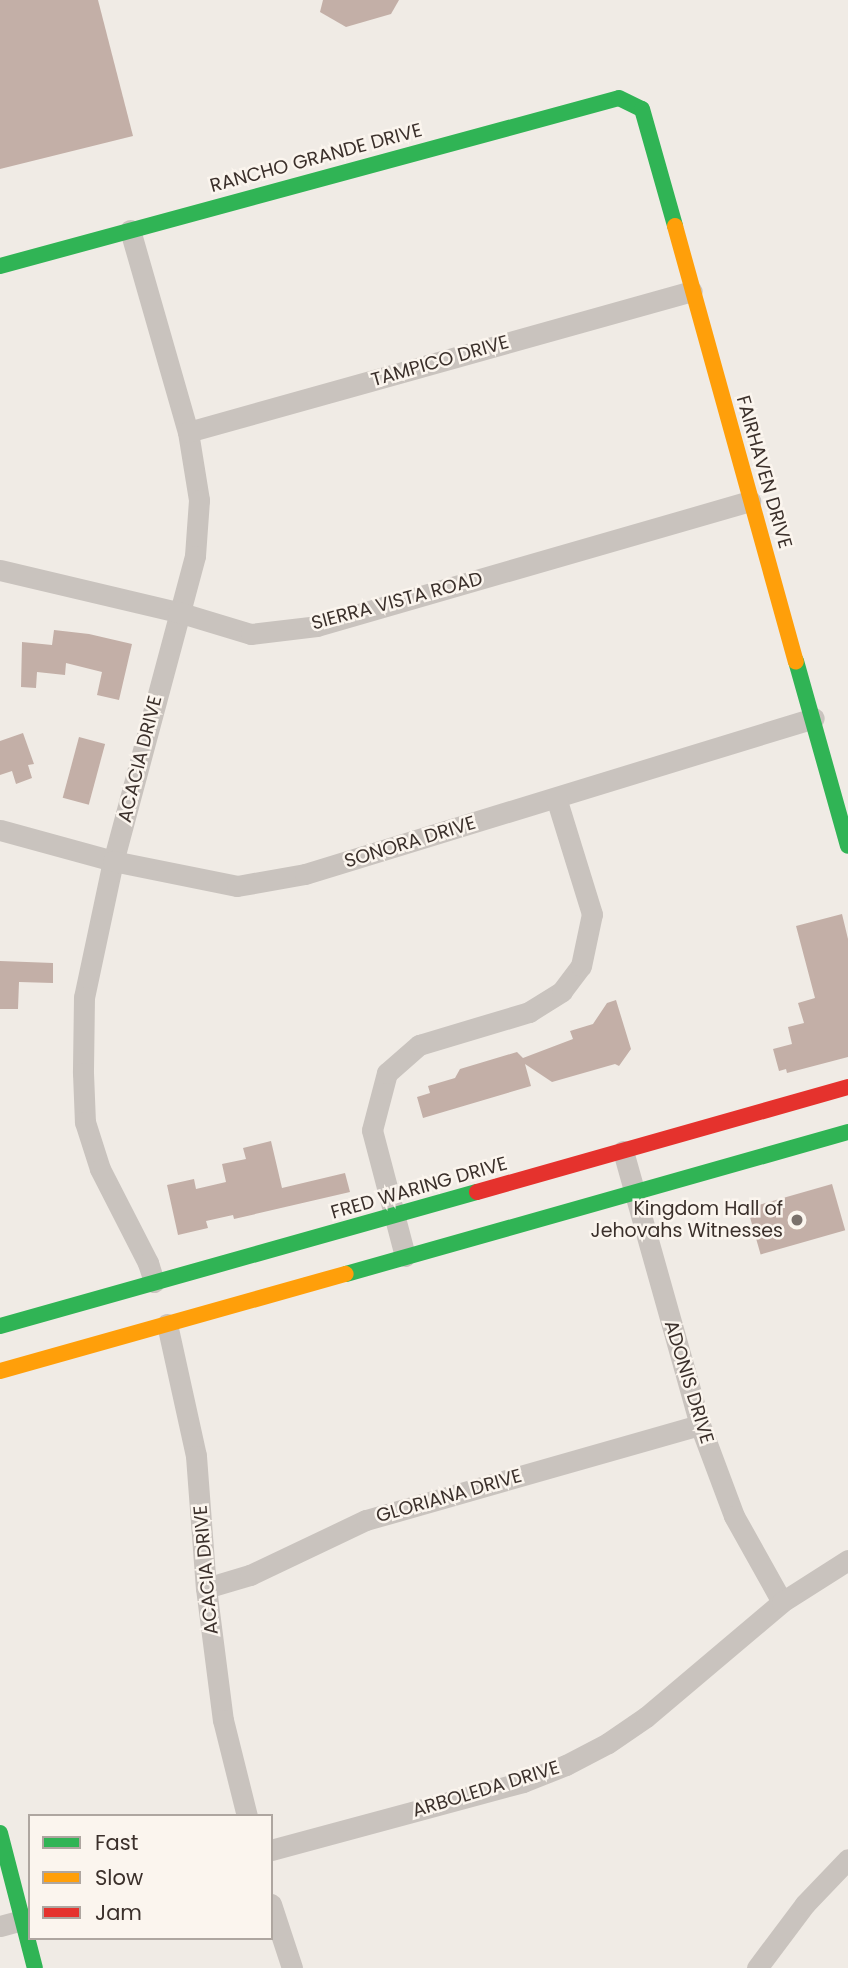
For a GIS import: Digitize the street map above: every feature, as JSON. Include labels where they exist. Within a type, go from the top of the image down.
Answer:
[{"type":"main road","name":"RANCHO GRANDE DRIVE","points":[[0,266],[619,98],[642,109]]},
{"type":"main road","name":"FAIRHAVEN DRIVE","points":[[642,109],[848,846]]},
{"type":"main road","name":"FRED WARING DRIVE","points":[[0,1326],[848,1087]]},
{"type":"main road","points":[[0,1370],[37,1360],[169,1314],[405,1256],[848,1132]]},
{"type":"main road","points":[[248,1275],[302,1242]]},
{"type":"main road","points":[[145,1306],[154,1282]]},
{"type":"main road","points":[[37,1360],[78,1331]]},
{"type":"main road","points":[[0,1833],[26,1919]]},
{"type":"main road","points":[[30,1940],[35,1968]]},
{"type":"street","name":"ACACIA DRIVE","points":[[130,230],[188,432],[199,500],[195,556],[113,860],[84,997],[85,1122],[100,1169],[154,1282]]},
{"type":"street","name":"TAMPICO DRIVE","points":[[188,432],[692,291]]},
{"type":"street","name":"SIERRA VISTA ROAD","points":[[0,570],[178,612],[251,634],[317,626],[750,501]]},
{"type":"street","name":"SONORA DRIVE","points":[[0,830],[113,860],[237,886],[305,874],[814,718]]},
{"type":"street","points":[[405,1256],[372,1130],[387,1073],[419,1045],[528,1012],[562,991],[581,966],[592,914],[556,798]]},
{"type":"street","name":"ADONIS DRIVE","points":[[623,1151],[699,1424],[734,1516],[782,1602]]},
{"type":"street","name":"ACACIA DRIVE","points":[[169,1314],[196,1456],[206,1588],[223,1720],[246,1814]]},
{"type":"street","name":"GLORIANA DRIVE","points":[[206,1588],[250,1574],[366,1520],[699,1424]]},
{"type":"street","name":"ARBOLEDA DRIVE","points":[[273,1849],[523,1782],[566,1765],[608,1743],[646,1717],[782,1602],[848,1560]]},
{"type":"street","points":[[756,1968],[805,1904],[848,1859]]},
{"type":"street","points":[[273,1910],[292,1968]]},
{"type":"street","points":[[0,1926],[26,1919]]},
{"type":"building","points":[[0,0],[98,0],[133,136],[0,169]]},
{"type":"building","points":[[323,0],[399,0],[391,14],[346,27],[320,12]]},
{"type":"building","points":[[54,630],[89,634],[132,644],[119,700],[97,695],[102,672],[66,663],[65,675],[37,672],[36,688],[21,687],[22,642],[52,645]]},
{"type":"building","points":[[23,733],[34,764],[28,765],[32,778],[16,784],[12,771],[0,775],[0,741]]},
{"type":"building","points":[[79,737],[105,744],[89,805],[63,798]]},
{"type":"building","points":[[842,914],[848,939],[848,1057],[787,1073],[786,1069],[779,1071],[773,1049],[792,1044],[788,1027],[804,1023],[798,1003],[815,998],[796,926]]},
{"type":"building","points":[[0,961],[53,963],[53,983],[19,982],[18,1009],[0,1009]]},
{"type":"building","points":[[616,1000],[631,1049],[619,1066],[615,1064],[552,1082],[525,1064],[531,1086],[423,1118],[417,1097],[430,1093],[428,1086],[455,1078],[460,1069],[517,1052],[523,1058],[573,1039],[570,1031],[593,1024],[607,1003]]},
{"type":"building","points":[[271,1141],[282,1188],[345,1173],[350,1192],[234,1219],[233,1215],[206,1221],[208,1228],[178,1235],[167,1185],[194,1179],[196,1189],[226,1182],[222,1164],[246,1159],[243,1148]]},
{"type":"building","name":"Kingdom Hall of Jehovahs Witnesses","points":[[832,1184],[845,1230],[761,1254],[747,1208]]},
{"type":"traffic: fast","points":[[0,266],[619,98],[642,109],[675,226]]},
{"type":"traffic: fast","points":[[796,661],[848,846]]},
{"type":"traffic: fast","points":[[346,1274],[848,1132]]},
{"type":"traffic: fast","points":[[0,1326],[477,1192]]},
{"type":"traffic: fast","points":[[0,1833],[35,1968]]},
{"type":"traffic: slow","points":[[675,226],[796,661]]},
{"type":"traffic: slow","points":[[0,1371],[346,1274]]},
{"type":"traffic: jam","points":[[477,1192],[848,1087]]},
{"type":"place","name":"Kingdom Hall of Jehovahs Witnesses","points":[[797,1220]]}]
